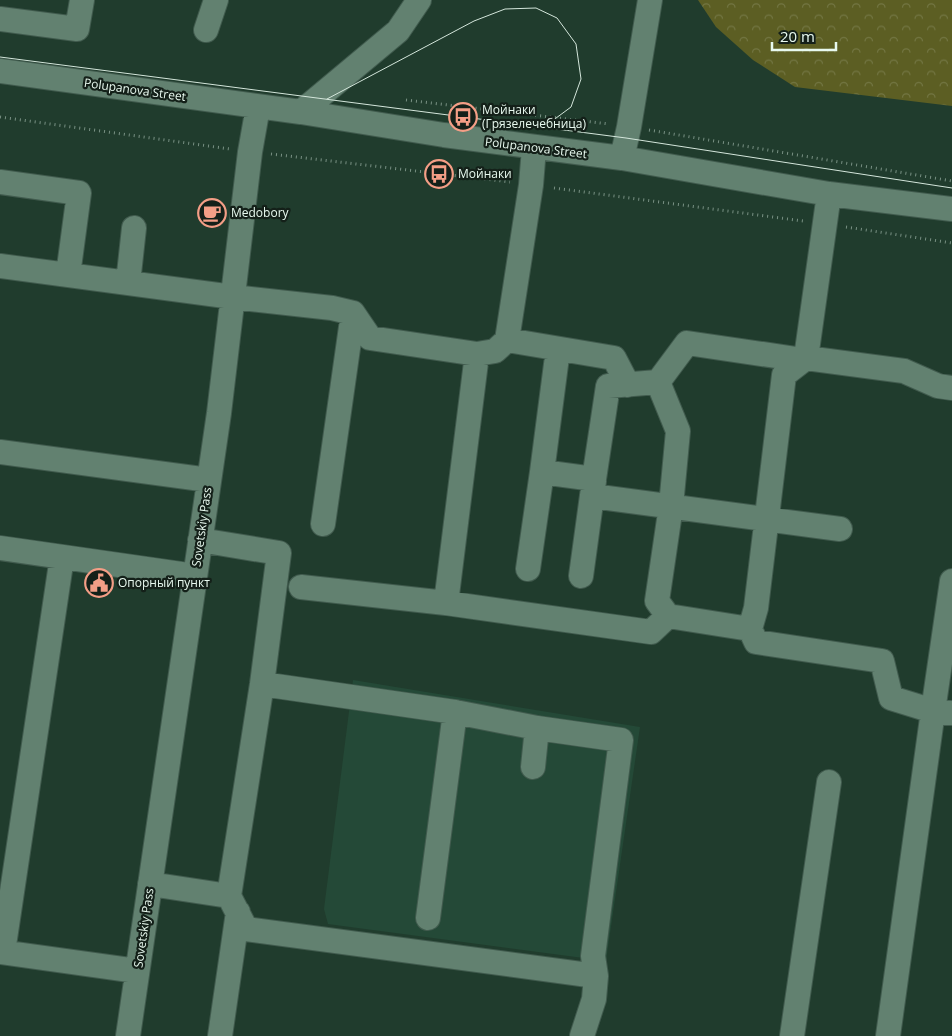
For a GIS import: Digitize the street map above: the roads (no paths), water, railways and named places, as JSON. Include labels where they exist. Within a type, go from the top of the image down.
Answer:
[{"type":"street","points":[[0,19],[77,29],[82,0]]},
{"type":"street","points":[[206,30],[216,0]]},
{"type":"street","points":[[301,112],[398,31],[419,0]]},
{"type":"street","points":[[622,158],[650,0]]},
{"type":"street","name":"Polupanova Street","points":[[0,71],[301,112],[379,126],[534,148],[622,158],[829,194],[952,209]]},
{"type":"street","name":"Sovetskiy Pass","points":[[128,1036],[209,480],[250,152],[258,107]]},
{"type":"street","points":[[0,266],[233,297],[332,308],[353,312],[370,338],[477,354],[495,351],[507,340],[531,185],[534,148]]},
{"type":"street","points":[[0,182],[79,193],[68,275]]},
{"type":"street","points":[[829,194],[805,359],[784,375],[756,608],[750,629],[756,642],[882,661],[891,698],[942,712]]},
{"type":"street","points":[[128,283],[134,228]]},
{"type":"street","points":[[323,524],[353,312]]},
{"type":"street","points":[[507,340],[614,358],[628,385]]},
{"type":"street","points":[[582,576],[608,386],[658,382],[687,343],[904,371],[938,386],[952,388]]},
{"type":"street","points":[[528,570],[558,349]]},
{"type":"street","points":[[446,603],[477,354]]},
{"type":"street","points":[[658,382],[678,431],[671,506],[657,601],[668,616],[750,629]]},
{"type":"street","points":[[0,452],[209,480]]},
{"type":"street","points":[[542,472],[593,488],[671,506],[840,529]]},
{"type":"street","points":[[200,540],[279,553],[233,904],[220,1036]]},
{"type":"street","points":[[0,548],[195,576]]},
{"type":"street","points":[[62,556],[1,952],[137,971]]},
{"type":"street","points":[[888,1036],[942,712],[952,581]]},
{"type":"street","points":[[300,587],[446,603],[651,632],[668,616]]},
{"type":"street","points":[[262,684],[455,712],[537,728],[621,740],[593,956],[596,976],[594,999],[582,1036]]},
{"type":"street","points":[[428,918],[455,712]]},
{"type":"street","points":[[532,767],[537,728]]},
{"type":"street","points":[[792,1036],[829,782]]},
{"type":"street","points":[[150,884],[233,904],[246,929],[596,976]]},
{"type":"tram line","points":[[327,99],[474,21],[505,9],[536,8],[557,18],[576,44],[581,79],[571,107],[544,127]]},
{"type":"tram line","points":[[0,57],[626,138],[952,188]]},
{"type":"place","name":"Мойнаки (Грязелечебница)","points":[[463,117]]},
{"type":"place","name":"Мойнаки","points":[[439,174]]},
{"type":"place","name":"Medobory","points":[[212,213]]},
{"type":"place","name":"Опорный пункт","points":[[99,583]]}]
